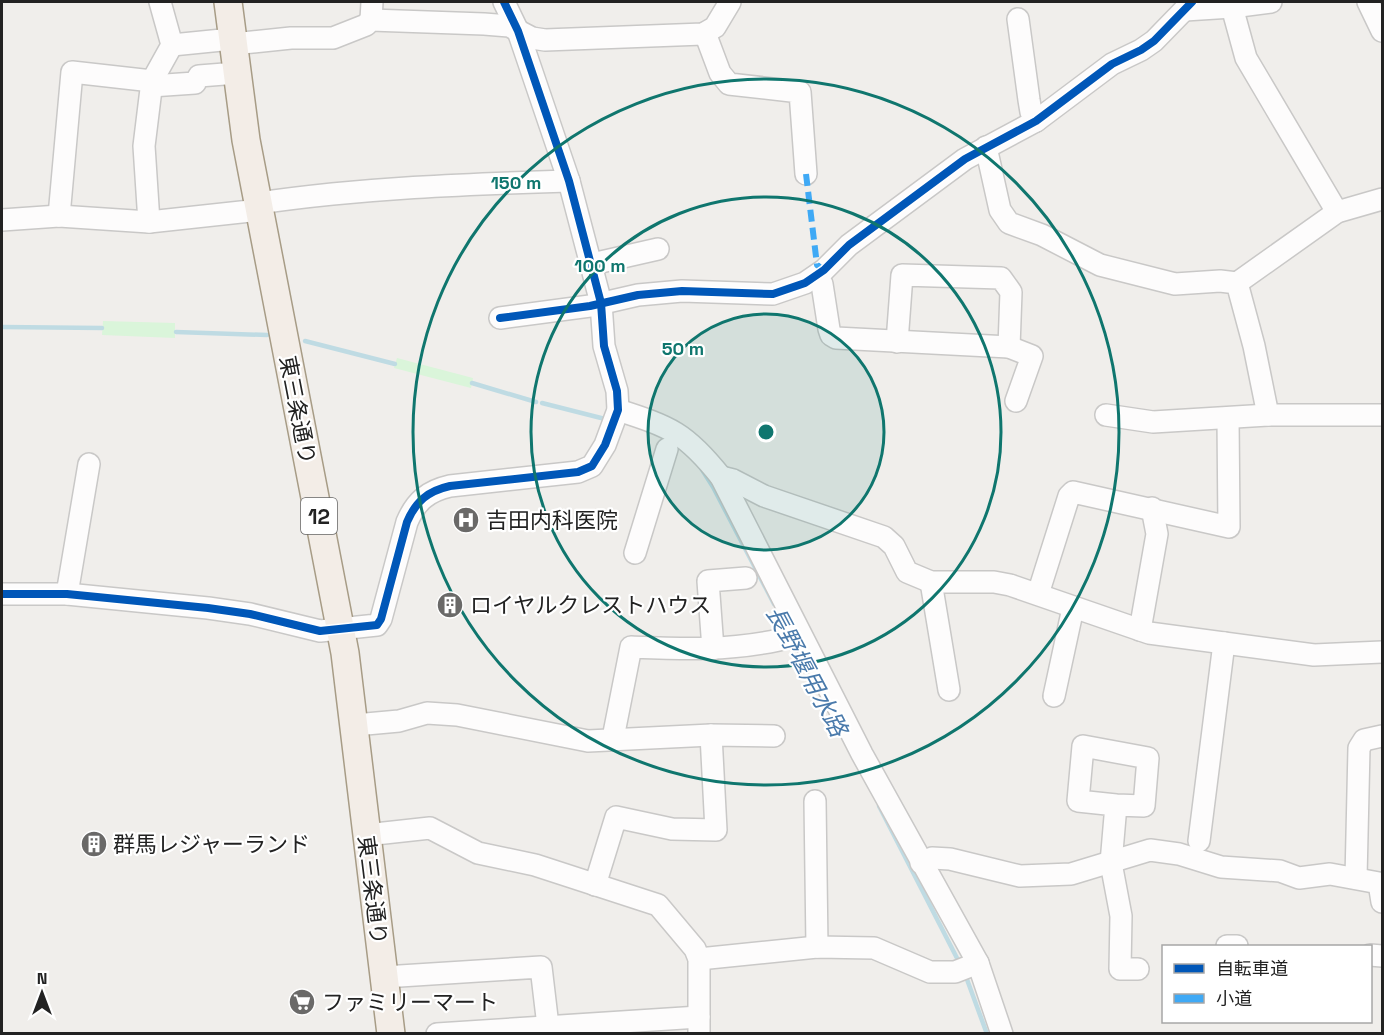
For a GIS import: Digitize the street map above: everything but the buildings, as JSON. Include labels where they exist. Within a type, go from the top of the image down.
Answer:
[{"type":"main road","name":"東三条通り","points":[[228,2],[246,140],[341,630],[355,725],[366,835],[391,1034]]},
{"type":"street","points":[[149,222],[144,146],[151,84],[172,45],[160,2]]},
{"type":"street","points":[[2,594],[67,594],[218,609],[250,614],[320,631],[376,625],[381,619],[407,522],[412,510],[426,495],[450,486],[578,472],[592,465],[598,458],[615,418],[617,391],[604,346],[601,303],[569,181],[518,31],[504,2]]},
{"type":"street","points":[[172,45],[291,38],[333,38],[366,25],[371,11],[510,27],[532,39],[545,40],[705,33],[715,27],[730,2]]},
{"type":"street","points":[[500,318],[601,303],[638,295],[682,291],[773,294],[790,289],[816,277],[849,245],[965,159],[1036,120],[1112,64],[1154,41],[1180,8],[1232,7],[1271,2]]},
{"type":"street","points":[[1368,2],[1383,31]]},
{"type":"street","points":[[1232,7],[1246,58],[1337,212]]},
{"type":"street","points":[[1018,19],[1031,112],[1036,120]]},
{"type":"street","points":[[705,33],[720,73],[729,84],[800,92],[806,174]]},
{"type":"street","points":[[59,216],[72,72],[151,84],[195,83],[199,76],[237,73]]},
{"type":"street","points":[[986,147],[1000,210],[1009,223],[1042,235],[1085,259],[1175,284],[1220,281],[1237,283],[1337,212],[1383,199]]},
{"type":"street","points":[[2,220],[59,216],[149,222],[260,207],[321,194],[379,189],[569,181]]},
{"type":"street","points":[[592,264],[658,249]]},
{"type":"street","points":[[897,342],[902,275],[1001,278],[1011,292],[1009,347]]},
{"type":"street","points":[[816,277],[822,284],[831,335],[836,338],[1009,347],[1032,356],[1016,401]]},
{"type":"street","points":[[1237,283],[1254,346],[1268,415]]},
{"type":"street","points":[[1106,415],[1153,422],[1268,415],[1383,415]]},
{"type":"street","points":[[615,418],[655,422],[680,434],[705,457],[721,477],[862,754],[921,863],[1002,1034]]},
{"type":"street","points":[[1038,594],[1069,496],[1073,492],[1229,527],[1228,418]]},
{"type":"street","points":[[635,553],[666,448]]},
{"type":"street","points":[[67,594],[89,464]]},
{"type":"street","points":[[721,477],[733,480],[764,496],[884,537],[894,546],[907,572],[931,582],[994,582],[1038,594],[1149,633],[1314,655],[1383,652]]},
{"type":"street","points":[[1140,630],[1156,534],[1152,508]]},
{"type":"street","points":[[713,649],[708,581],[746,578]]},
{"type":"street","points":[[931,582],[949,690]]},
{"type":"street","points":[[1054,696],[1073,608]]},
{"type":"street","points":[[614,738],[631,647],[713,649],[751,646],[779,640]]},
{"type":"street","points":[[1199,841],[1224,643]]},
{"type":"street","points":[[355,725],[399,721],[427,713],[444,713],[588,741],[711,735],[774,736]]},
{"type":"street","points":[[595,885],[616,817],[672,829],[716,830],[711,735]]},
{"type":"street","points":[[1356,878],[1359,748],[1364,740],[1383,736]]},
{"type":"street","points":[[815,801],[817,947]]},
{"type":"street","points":[[1116,805],[1111,862],[1121,916],[1120,969],[1138,969]]},
{"type":"street","points":[[366,835],[430,828],[478,853],[535,865],[658,905],[695,949],[699,959],[699,1025],[548,1026],[437,1034]]},
{"type":"street","points":[[921,863],[932,858],[950,859],[1020,876],[1071,874],[1150,850],[1179,854],[1221,867],[1280,871],[1299,878],[1330,874],[1379,883],[1383,902]]},
{"type":"street","points":[[699,959],[817,947],[874,948],[930,972],[968,966]]},
{"type":"street","points":[[384,977],[541,967],[548,1026]]},
{"type":"green space","points":[[103,321],[175,323],[175,338],[102,335]]},
{"type":"green space","points":[[397,358],[473,378],[471,388],[394,368]]},
{"type":"waterway","name":"長野堰用水路","points":[[2,327],[102,328]]},
{"type":"waterway","name":"長野堰用水路","points":[[176,332],[267,335]]},
{"type":"waterway","name":"長野堰用水路","points":[[305,341],[395,364]]},
{"type":"waterway","name":"長野堰用水路","points":[[472,383],[536,402]]},
{"type":"waterway","name":"長野堰用水路","points":[[542,403],[609,420]]},
{"type":"waterway","name":"長野堰用水路","points":[[701,468],[774,604]]},
{"type":"waterway","name":"長野堰用水路","points":[[879,806],[960,964]]},
{"type":"waterway","name":"長野堰用水路","points":[[965,974],[987,1034]]},
{"type":"marked path","points":[[806,174],[817,265],[824,270]]},
{"type":"cycle path","points":[[2,594],[67,594],[208,608],[250,614],[320,631],[377,625],[381,619],[407,522],[414,508],[429,494],[450,486],[578,472],[592,466],[605,445],[618,410],[617,391],[604,346],[601,303],[569,181],[518,31],[504,2]]},
{"type":"cycle path","points":[[500,318],[590,306],[638,295],[682,291],[773,294],[805,283],[824,270],[849,245],[965,159],[1036,121],[1112,64],[1154,41],[1192,2]]},
{"type":"place","name":"吉田内科医院","points":[[466,520]]},
{"type":"place","name":"ロイヤルクレストハウス","points":[[450,605]]},
{"type":"place","name":"群馬レジャーランド","points":[[94,844]]},
{"type":"place","name":"ファミリーマート","points":[[302,1002]]}]
